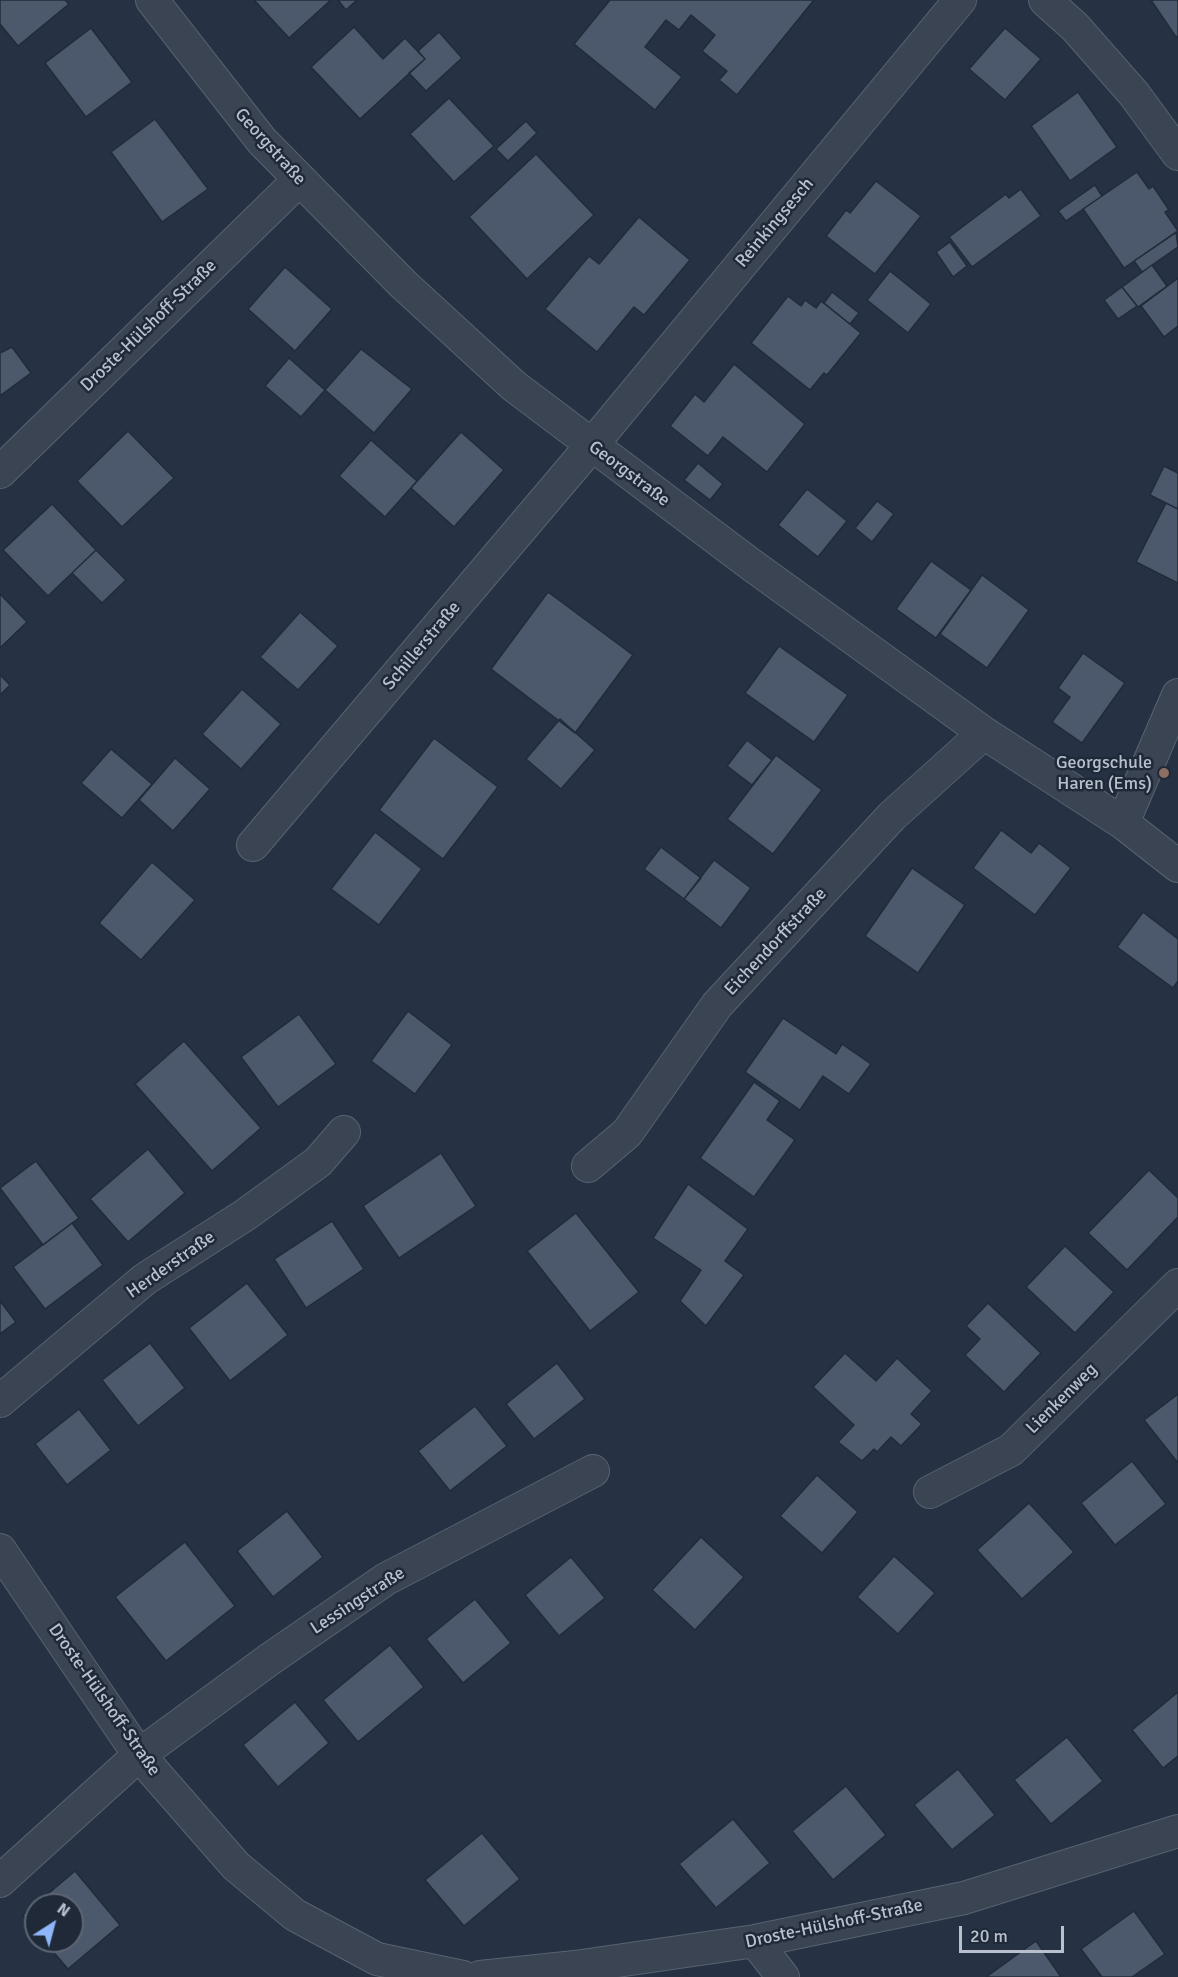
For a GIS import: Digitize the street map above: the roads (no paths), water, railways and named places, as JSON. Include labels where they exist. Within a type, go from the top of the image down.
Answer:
[{"type":"street","name":"Georgstraße","points":[[152,0],[262,141],[403,284],[497,370],[591,446],[984,733],[1123,824],[1178,866]]},
{"type":"street","name":"Reinkingsesch","points":[[591,446],[960,0]]},
{"type":"street","points":[[1045,0],[1075,27],[1134,94],[1178,154]]},
{"type":"street","name":"Droste-Hülshoff-Straße","points":[[0,472],[299,180]]},
{"type":"street","name":"Schillerstraße","points":[[253,845],[591,446]]},
{"type":"street","points":[[1123,824],[1178,695]]},
{"type":"street","name":"Eichendorffstraße","points":[[588,1166],[627,1133],[717,1005],[892,816],[984,733]]},
{"type":"street","name":"Herderstraße","points":[[0,1401],[145,1279],[245,1215],[318,1162],[344,1132]]},
{"type":"street","name":"Lienkenweg","points":[[930,1492],[1011,1450],[1178,1285]]},
{"type":"street","name":"Lessingstraße","points":[[0,1881],[138,1755],[386,1579],[593,1472]]},
{"type":"street","name":"Droste-Hülshoff-Straße","points":[[0,1550],[138,1755],[245,1873],[295,1915],[370,1968],[463,1977]]},
{"type":"street","name":"Droste-Hülshoff-Straße","points":[[480,1977],[575,1967],[755,1941],[964,1898],[1178,1831]]},
{"type":"street","points":[[755,1941],[783,1977]]},
{"type":"place","name":"Georgschule Haren (Ems)","points":[[1164,773]]}]
